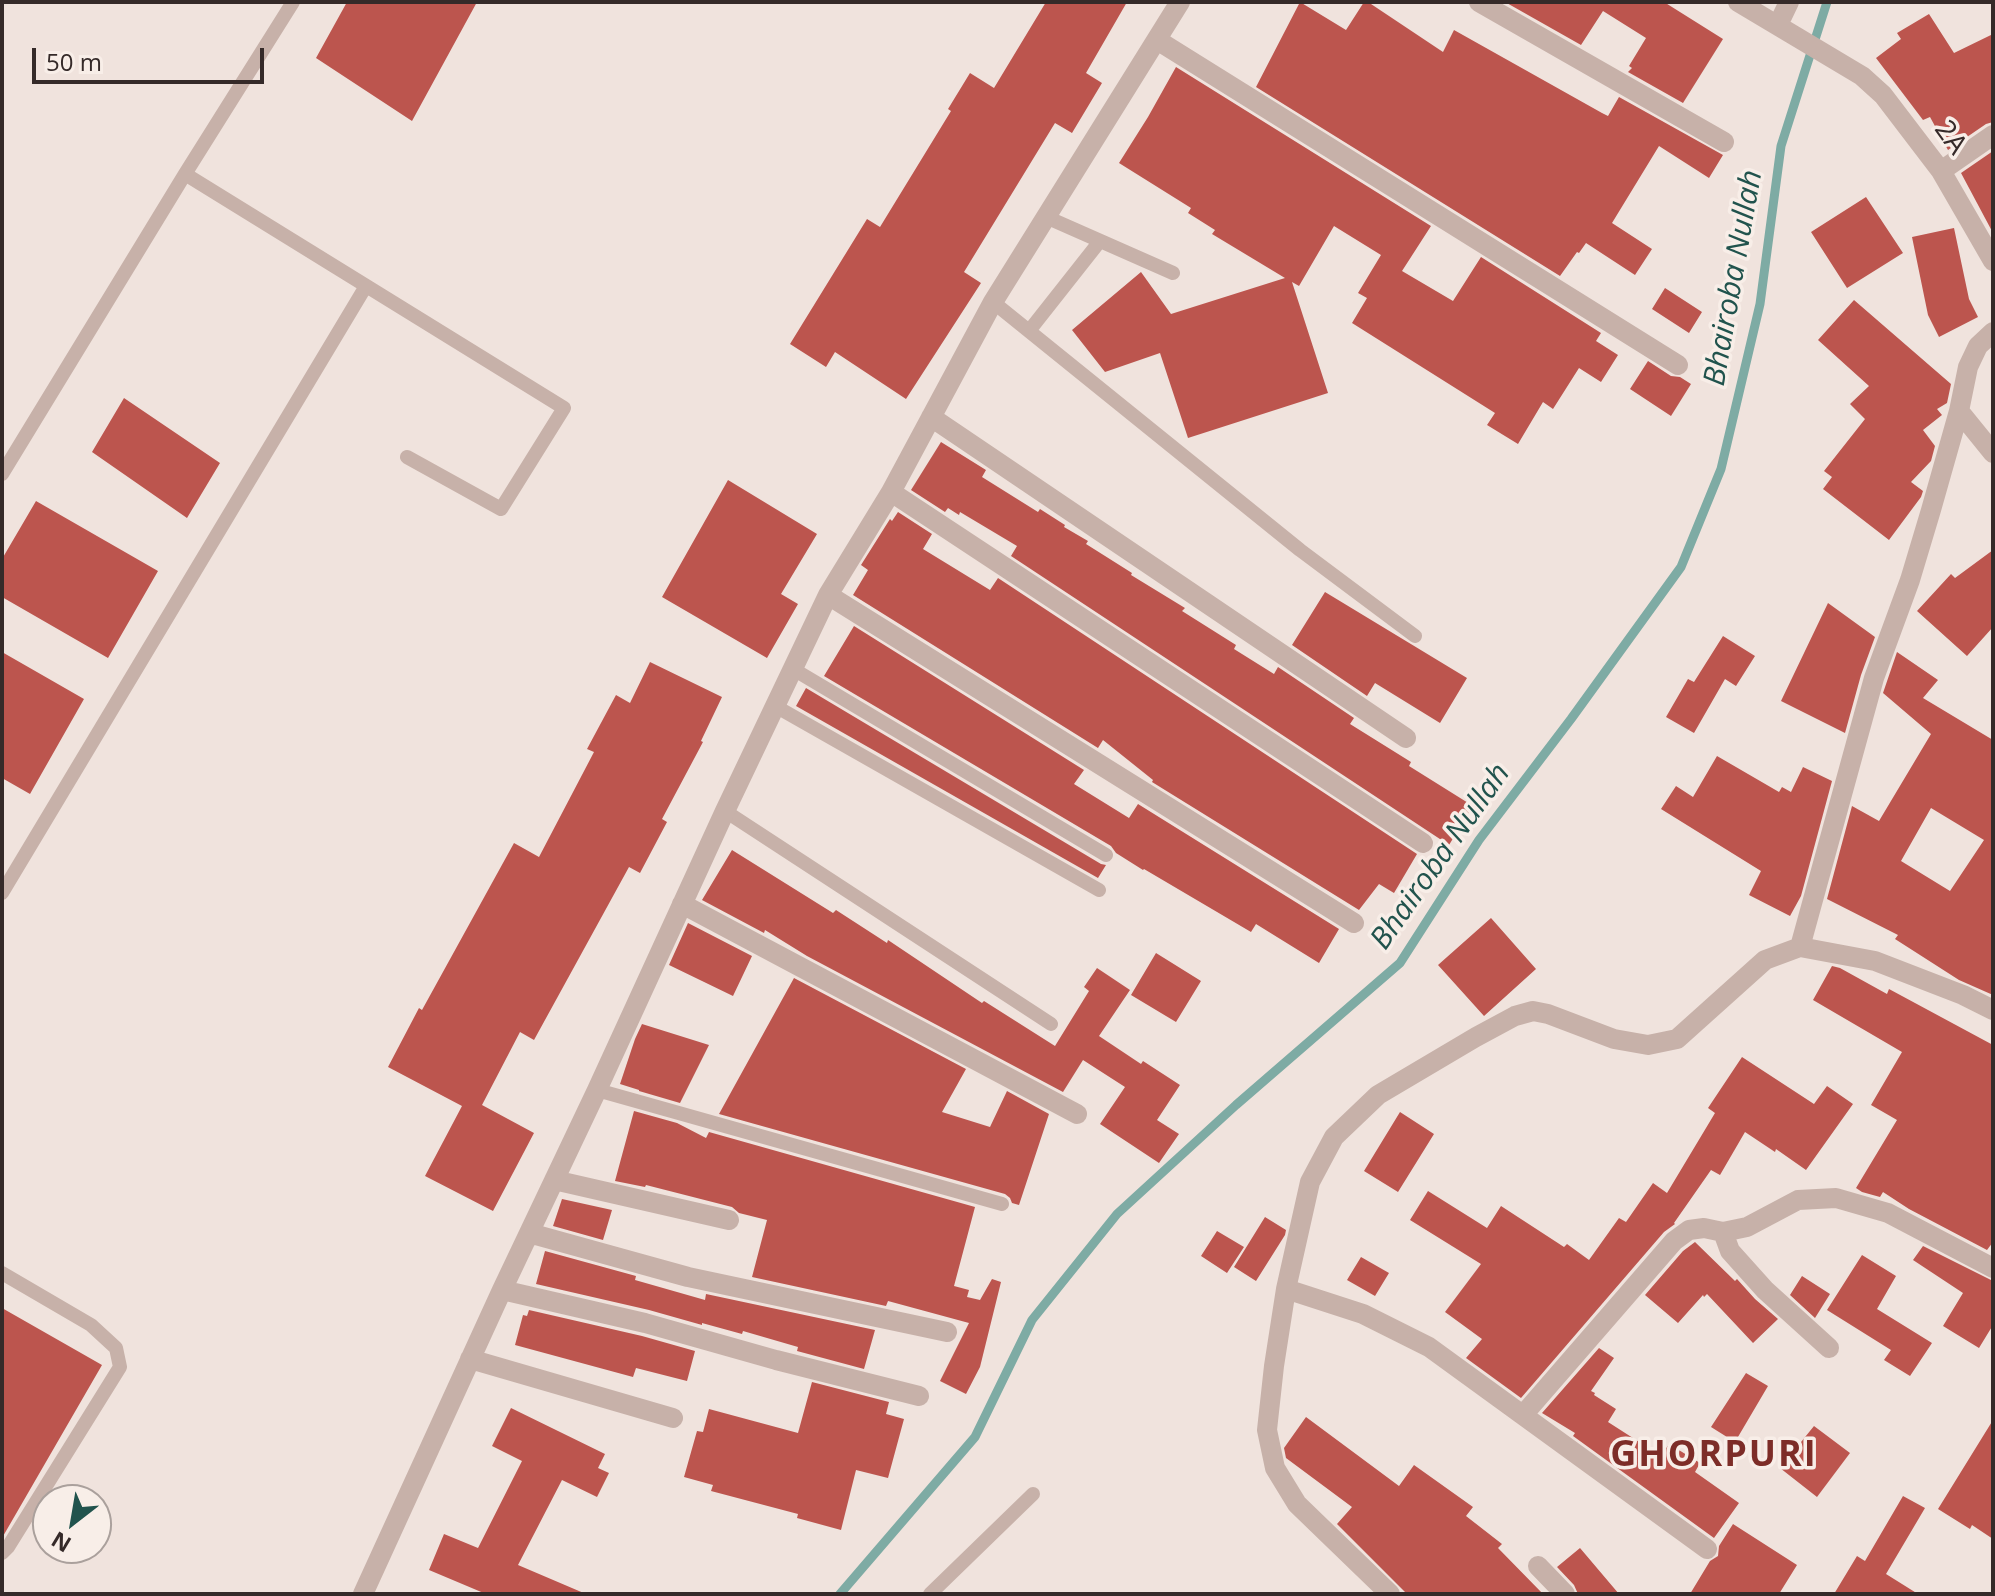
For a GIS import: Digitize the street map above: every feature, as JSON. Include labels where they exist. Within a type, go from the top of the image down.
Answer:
[{"type":"street","points":[[363,1594],[828,595],[891,492],[993,302],[1180,2]]},
{"type":"street","points":[[1479,2],[1724,142]]},
{"type":"street","name":"2A","points":[[1738,2],[1862,76],[1883,95],[1941,171],[1993,261]]},
{"type":"street","points":[[1784,29],[1789,2]]},
{"type":"street","points":[[1157,40],[1678,365]]},
{"type":"street","points":[[1941,171],[1993,135]]},
{"type":"street","points":[[1800,947],[1874,678],[1914,566],[1959,411],[1968,367],[1978,346],[1993,332]]},
{"type":"street","points":[[1959,411],[1993,453]]},
{"type":"street","points":[[931,417],[1406,738]]},
{"type":"street","points":[[891,492],[1423,843]]},
{"type":"street","points":[[828,595],[1354,923]]},
{"type":"street","points":[[682,904],[1077,1114]]},
{"type":"street","points":[[1390,1594],[1297,1504],[1275,1468],[1267,1430],[1286,1289],[1310,1182],[1334,1137],[1378,1095],[1515,1016],[1533,1011],[1548,1014],[1614,1039],[1648,1045],[1677,1039],[1765,960],[1800,947],[1875,961],[1993,1010]]},
{"type":"street","points":[[554,1180],[729,1220]]},
{"type":"street","points":[[1523,1415],[1674,1241],[1689,1230],[1704,1228],[1723,1232],[1747,1227],[1798,1200],[1836,1198],[1888,1213],[1993,1268]]},
{"type":"street","points":[[1723,1232],[1730,1251],[1765,1290],[1829,1348]]},
{"type":"street","points":[[529,1233],[688,1277],[947,1332]]},
{"type":"street","points":[[1286,1289],[1363,1314],[1429,1347],[1707,1549]]},
{"type":"street","points":[[502,1290],[645,1323],[919,1396]]},
{"type":"street","points":[[470,1359],[673,1418]]},
{"type":"street","points":[[1538,1566],[1565,1594]]},
{"type":"lane","points":[[2,474],[293,2]]},
{"type":"lane","points":[[185,174],[564,408],[501,509],[407,457]]},
{"type":"lane","points":[[1046,217],[1173,273]]},
{"type":"lane","points":[[1029,331],[1100,241]]},
{"type":"lane","points":[[2,893],[366,286]]},
{"type":"lane","points":[[993,302],[1300,550],[1415,636]]},
{"type":"lane","points":[[793,669],[1106,855]]},
{"type":"lane","points":[[775,706],[1099,890]]},
{"type":"lane","points":[[725,811],[1051,1024]]},
{"type":"lane","points":[[597,1090],[1002,1204]]},
{"type":"lane","points":[[2,1273],[91,1325],[116,1348],[120,1367],[2,1553]]},
{"type":"lane","points":[[930,1594],[1033,1494]]},
{"type":"building","points":[[347,2],[477,2],[412,121],[316,58]]},
{"type":"building","points":[[1046,2],[1127,2],[1086,73],[1102,83],[1072,133],[1055,123],[964,272],[981,283],[906,399],[835,352],[826,367],[790,344],[867,219],[880,227],[951,111],[948,109],[970,73],[994,88]]},
{"type":"building","points":[[1300,2],[1346,30],[1364,2],[1368,2],[1443,52],[1454,30],[1608,116],[1619,97],[1723,155],[1709,178],[1659,146],[1612,223],[1652,249],[1635,275],[1586,243],[1560,276],[1256,87]]},
{"type":"building","points":[[1505,2],[1664,2],[1723,39],[1683,103],[1628,72],[1646,38],[1603,11],[1581,45]]},
{"type":"building","points":[[1929,14],[1954,53],[1993,34],[1993,122],[1948,150],[1930,117],[1923,120],[1876,58],[1901,39],[1897,33]]},
{"type":"building","points":[[1176,67],[1431,226],[1402,271],[1453,301],[1481,257],[1601,333],[1596,341],[1618,355],[1601,382],[1579,368],[1553,409],[1543,402],[1518,444],[1487,425],[1495,413],[1352,323],[1367,298],[1358,293],[1381,255],[1334,226],[1299,286],[1292,282],[1328,393],[1188,438],[1160,353],[1105,372],[1072,330],[1141,272],[1171,314],[1285,278],[1212,234],[1215,230],[1188,213],[1191,208],[1119,163]]},
{"type":"building","points":[[1993,151],[1993,233],[1961,173]]},
{"type":"building","points":[[1866,197],[1903,253],[1847,288],[1811,232]]},
{"type":"building","points":[[1954,228],[1969,299],[1978,317],[1939,337],[1928,315],[1912,237]]},
{"type":"building","points":[[1665,288],[1702,312],[1689,333],[1652,309]]},
{"type":"building","points":[[1854,300],[1951,384],[1947,403],[1937,409],[1942,415],[1923,430],[1935,446],[1931,461],[1911,482],[1923,491],[1921,497],[1889,540],[1823,489],[1832,477],[1824,471],[1865,419],[1850,404],[1869,386],[1818,340]]},
{"type":"building","points":[[1648,361],[1691,384],[1671,416],[1630,389]]},
{"type":"building","points":[[124,398],[220,463],[187,518],[92,452]]},
{"type":"building","points":[[941,442],[986,470],[982,477],[1065,525],[1088,541],[1086,544],[1236,645],[1234,649],[1274,674],[1278,667],[1354,718],[1350,724],[1473,806],[1449,845],[1011,556],[1017,546],[960,512],[959,515],[948,508],[945,512],[911,490]]},
{"type":"building","points":[[728,480],[817,534],[781,594],[798,604],[767,658],[662,597]]},
{"type":"building","points":[[36,501],[158,571],[108,658],[2,597],[2,559]]},
{"type":"building","points":[[898,512],[932,534],[923,549],[990,590],[998,578],[1417,854],[1394,893],[1379,884],[1359,910],[1152,782],[1103,740],[1098,748],[853,595],[868,570],[861,565],[890,519],[892,521]]},
{"type":"building","points":[[1993,550],[1993,627],[1967,656],[1917,611],[1951,574],[1955,578]]},
{"type":"building","points":[[1325,592],[1467,678],[1440,723],[1375,683],[1367,696],[1292,645]]},
{"type":"building","points":[[1828,603],[1875,637],[1845,733],[1781,701]]},
{"type":"building","points":[[854,626],[1084,770],[1074,784],[1129,818],[1138,804],[1339,929],[1319,963],[1256,924],[1251,932],[1143,870],[1116,853],[1111,846],[824,676]]},
{"type":"building","points":[[1723,636],[1755,656],[1736,686],[1725,679],[1694,733],[1666,717],[1688,679],[1694,682]]},
{"type":"building","points":[[2,652],[84,699],[30,794],[2,778]]},
{"type":"building","points":[[1897,652],[1938,680],[1923,698],[1993,740],[1993,995],[1959,980],[1895,939],[1898,935],[1827,899],[1852,806],[1879,821],[1931,734],[1883,693]],"holes":[[[1931,808],[1984,840],[1950,891],[1901,861]]]},
{"type":"building","points":[[650,662],[722,697],[703,742],[662,819],[667,822],[640,873],[629,867],[534,1040],[520,1032],[482,1105],[534,1133],[493,1211],[425,1176],[462,1106],[388,1067],[514,843],[539,857],[594,752],[587,749],[616,695],[630,703]]},
{"type":"building","points":[[806,688],[1106,865],[1098,878],[796,706]]},
{"type":"building","points":[[1717,756],[1779,792],[1782,787],[1791,792],[1803,767],[1832,781],[1801,896],[1790,916],[1749,895],[1761,871],[1661,809],[1676,786],[1693,797]]},
{"type":"building","points":[[732,850],[833,913],[836,910],[887,943],[888,940],[982,1003],[984,1001],[1055,1046],[1089,991],[1084,987],[1097,968],[1130,990],[1099,1036],[1180,1085],[1157,1120],[1179,1134],[1159,1163],[1100,1124],[1125,1087],[1083,1060],[1063,1092],[807,956],[765,930],[764,933],[702,900]]},
{"type":"building","points":[[1491,918],[1536,969],[1484,1016],[1438,965]]},
{"type":"building","points":[[688,923],[752,956],[733,996],[669,965]]},
{"type":"building","points":[[1156,953],[1201,981],[1176,1022],[1131,995]]},
{"type":"building","points":[[1832,966],[1887,994],[1889,989],[1993,1045],[1993,1242],[1987,1250],[1883,1192],[1880,1197],[1856,1188],[1897,1120],[1871,1105],[1902,1052],[1813,1000]]},
{"type":"building","points":[[794,978],[966,1069],[942,1112],[990,1127],[1007,1091],[1049,1114],[1019,1205],[1012,1203],[1005,1194],[719,1114]]},
{"type":"building","points":[[642,1024],[709,1045],[680,1103],[620,1084]]},
{"type":"building","points":[[1742,1057],[1814,1104],[1827,1086],[1853,1104],[1806,1170],[1745,1132],[1720,1175],[1711,1170],[1675,1224],[1664,1232],[1521,1398],[1466,1358],[1482,1339],[1445,1312],[1481,1264],[1410,1220],[1428,1191],[1487,1228],[1501,1206],[1589,1260],[1619,1218],[1626,1222],[1653,1183],[1667,1193],[1715,1113],[1708,1108]]},
{"type":"building","points":[[634,1111],[677,1123],[706,1138],[709,1132],[975,1207],[954,1286],[969,1290],[967,1297],[980,1300],[992,1279],[1001,1282],[980,1367],[966,1394],[940,1381],[969,1323],[888,1301],[886,1306],[752,1277],[767,1220],[739,1213],[732,1207],[646,1185],[615,1181]]},
{"type":"building","points":[[1400,1112],[1434,1134],[1398,1192],[1364,1171]]},
{"type":"building","points":[[562,1199],[612,1210],[603,1240],[553,1226]]},
{"type":"building","points":[[1265,1217],[1286,1230],[1256,1281],[1234,1267]]},
{"type":"building","points":[[1217,1231],[1244,1247],[1227,1273],[1201,1256]]},
{"type":"building","points":[[1695,1242],[1778,1319],[1753,1343],[1707,1294],[1678,1323],[1645,1295],[1683,1251]]},
{"type":"building","points":[[1923,1246],[1993,1281],[1993,1325],[1979,1348],[1943,1326],[1963,1293],[1913,1260]]},
{"type":"building","points":[[545,1251],[636,1276],[635,1280],[705,1300],[706,1294],[875,1330],[864,1369],[797,1351],[798,1347],[743,1331],[742,1334],[702,1325],[536,1284]]},
{"type":"building","points":[[1862,1255],[1896,1276],[1877,1309],[1932,1343],[1910,1376],[1884,1360],[1891,1350],[1827,1310]]},
{"type":"building","points":[[1361,1257],[1389,1273],[1375,1296],[1347,1280]]},
{"type":"building","points":[[1802,1276],[1830,1294],[1815,1318],[1790,1295]]},
{"type":"building","points":[[2,1308],[102,1365],[2,1538]]},
{"type":"building","points":[[529,1310],[695,1351],[687,1381],[636,1368],[633,1377],[515,1345],[523,1315],[527,1316]]},
{"type":"building","points":[[1599,1348],[1614,1358],[1591,1391],[1616,1409],[1608,1422],[1661,1456],[1669,1444],[1700,1463],[1695,1472],[1739,1503],[1714,1538],[1573,1436],[1575,1433],[1542,1413]]},
{"type":"building","points":[[1746,1373],[1768,1386],[1735,1442],[1711,1427]]},
{"type":"building","points":[[812,1382],[889,1402],[886,1414],[904,1419],[888,1478],[856,1470],[841,1530],[797,1518],[798,1514],[711,1491],[713,1485],[684,1477],[697,1431],[703,1432],[709,1409],[798,1433]]},
{"type":"building","points":[[511,1408],[605,1454],[598,1468],[609,1473],[597,1497],[562,1480],[518,1565],[586,1594],[486,1594],[429,1570],[444,1534],[478,1548],[522,1461],[492,1446]]},
{"type":"building","points":[[1306,1417],[1399,1486],[1414,1465],[1473,1507],[1466,1516],[1502,1544],[1498,1548],[1543,1594],[1407,1594],[1337,1524],[1352,1507],[1286,1458],[1284,1448]]},
{"type":"building","points":[[1993,1420],[1993,1539],[1938,1509]]},
{"type":"building","points":[[1814,1426],[1850,1453],[1817,1497],[1780,1468]]},
{"type":"building","points":[[1903,1496],[1925,1508],[1886,1574],[1918,1594],[1834,1594],[1857,1556],[1865,1561]]},
{"type":"building","points":[[1733,1524],[1797,1565],[1779,1594],[1690,1594],[1710,1561],[1718,1556],[1719,1546]]},
{"type":"building","points":[[1580,1548],[1619,1594],[1578,1594],[1557,1567]]},
{"type":"waterway","name":"Bhairoba Nullah","points":[[840,1594],[975,1437],[1032,1320],[1117,1214],[1236,1105],[1400,963],[1479,840],[1681,567],[1721,469],[1760,304],[1781,146],[1827,2]]},
{"type":"district","name":"GHORPURI","points":[[1714,1456]]}]
